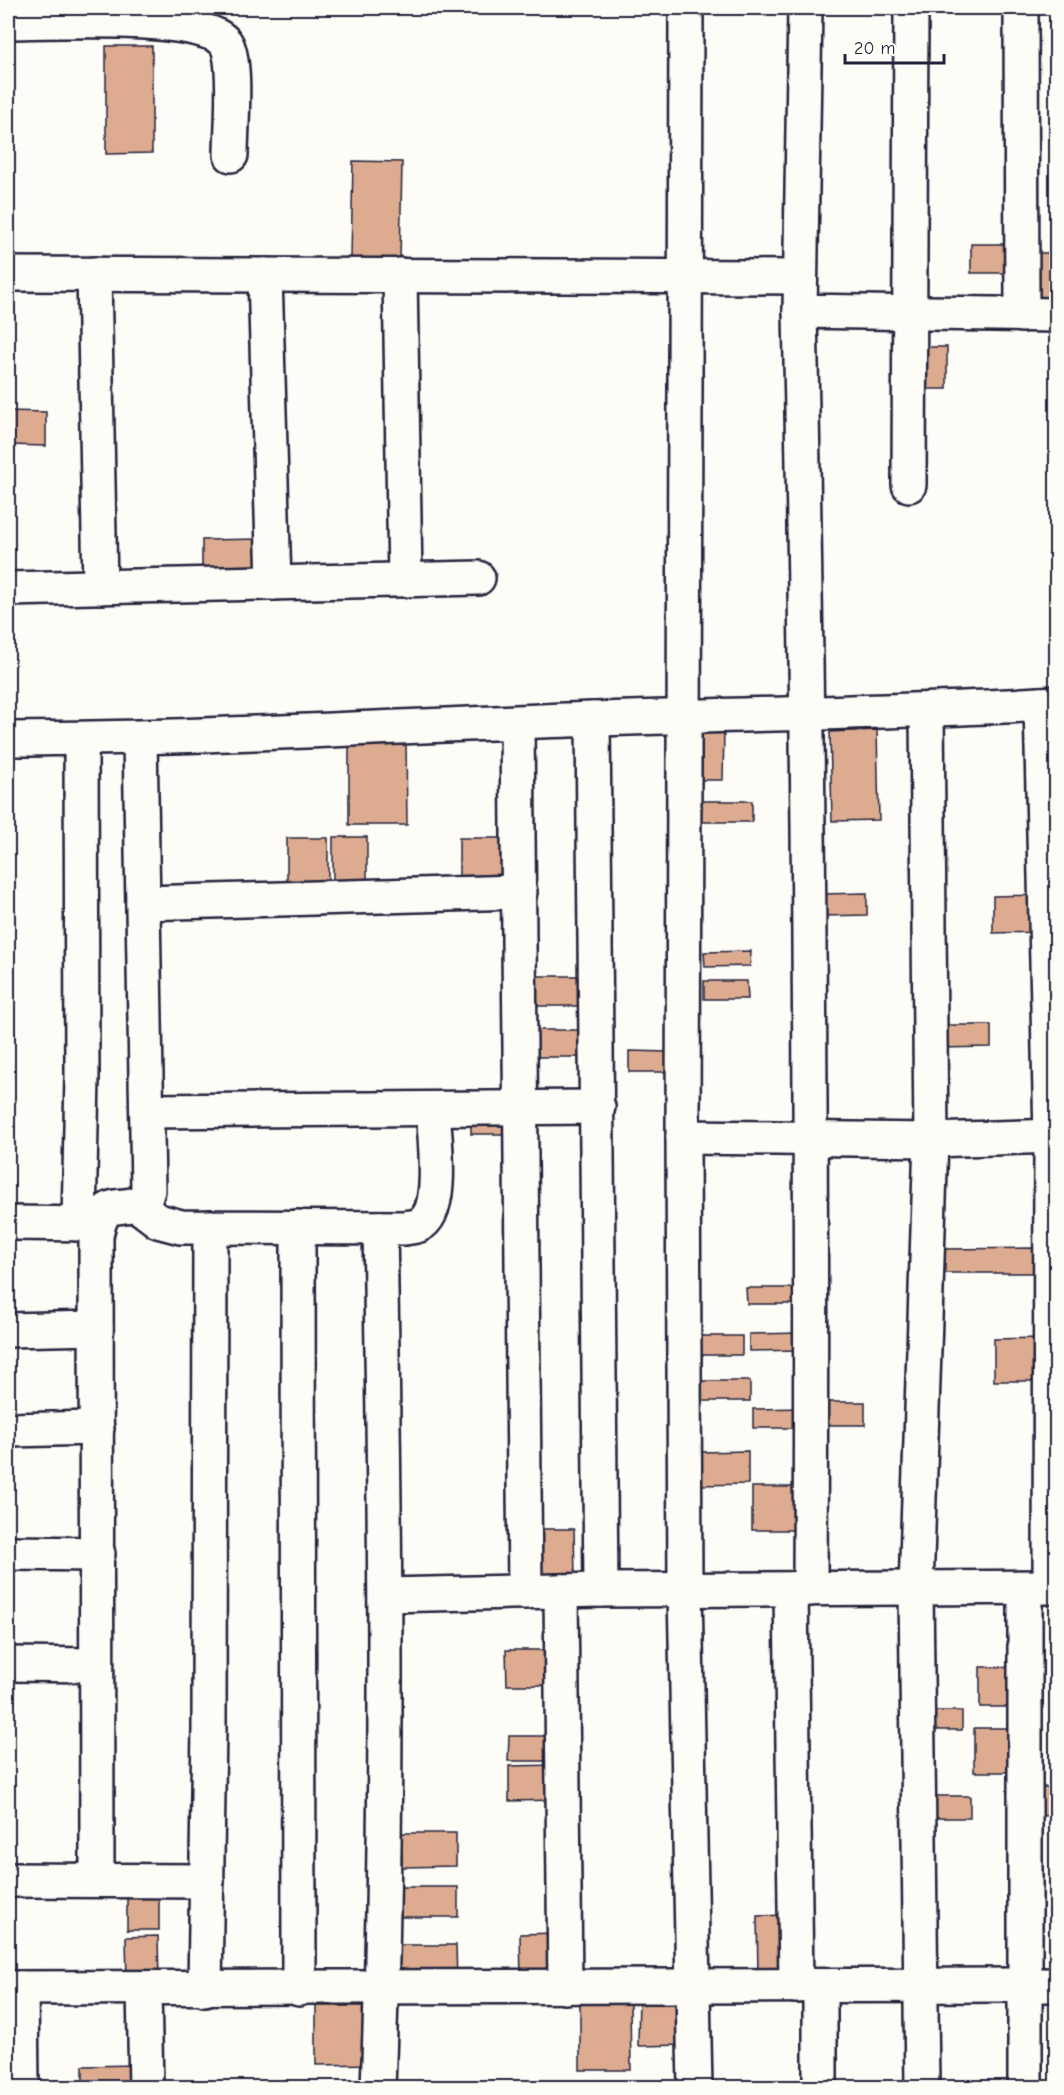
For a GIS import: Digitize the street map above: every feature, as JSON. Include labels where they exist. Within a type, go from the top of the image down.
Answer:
[{"type":"street","points":[[686,8],[683,1137],[685,1590],[695,2088]]},
{"type":"street","points":[[805,8],[800,311],[809,712],[806,872],[812,1140],[800,1589],[808,1986],[820,2088]]},
{"type":"street","points":[[909,485],[911,8]]},
{"type":"street","points":[[1021,8],[1022,315]]},
{"type":"street","points":[[8,22],[152,22],[193,26],[222,38],[228,47],[231,66],[231,155]]},
{"type":"street","points":[[8,274],[801,277]]},
{"type":"street","points":[[94,274],[100,587]]},
{"type":"street","points":[[265,275],[274,583]]},
{"type":"street","points":[[400,276],[405,580]]},
{"type":"street","points":[[800,311],[1056,315]]},
{"type":"street","points":[[8,589],[478,578]]},
{"type":"street","points":[[8,739],[140,738],[517,724],[593,719],[685,718],[809,712],[927,711],[1049,704],[1054,1137],[1044,1588],[1024,1985],[1025,2088]]},
{"type":"street","points":[[922,2088],[918,1984],[916,1589],[931,1140],[927,711]]},
{"type":"street","points":[[593,719],[601,1590]]},
{"type":"street","points":[[517,724],[525,1592]]},
{"type":"street","points":[[81,738],[82,1076],[88,1224],[96,1236],[97,1880]]},
{"type":"street","points":[[8,1223],[88,1224],[109,1207],[137,1205],[147,1199],[140,738]]},
{"type":"street","points":[[143,903],[520,892]]},
{"type":"street","points":[[147,1111],[598,1107]]},
{"type":"street","points":[[137,1205],[159,1221],[169,1225],[380,1228],[419,1225],[430,1214],[436,1197],[433,1109]]},
{"type":"street","points":[[683,1137],[812,1140],[1054,1137]]},
{"type":"street","points":[[205,1989],[210,1227]]},
{"type":"street","points":[[298,1227],[299,1989]]},
{"type":"street","points":[[378,2088],[382,1989],[386,1595],[380,1228]]},
{"type":"street","points":[[8,1330],[96,1328]]},
{"type":"street","points":[[8,1430],[97,1428]]},
{"type":"street","points":[[8,1554],[98,1554]]},
{"type":"street","points":[[386,1595],[601,1590],[1044,1588]]},
{"type":"street","points":[[561,1591],[565,1987]]},
{"type":"street","points":[[8,1664],[96,1665]]},
{"type":"street","points":[[8,1880],[207,1881]]},
{"type":"street","points":[[22,2088],[14,1988],[382,1989],[693,1985],[1056,1985]]},
{"type":"street","points":[[144,1989],[146,2088]]},
{"type":"building","points":[[106,46],[152,46],[152,153],[106,154]]},
{"type":"building","points":[[353,161],[402,162],[400,259],[351,258]]},
{"type":"building","points":[[971,244],[1019,244],[1019,273],[971,273]]},
{"type":"building","points":[[1033,253],[1056,253],[1055,301],[1033,300]]},
{"type":"building","points":[[919,347],[947,347],[947,389],[919,389]]},
{"type":"building","points":[[8,411],[46,412],[46,446],[8,445]]},
{"type":"building","points":[[269,539],[269,571],[202,572],[202,540]]},
{"type":"building","points":[[698,729],[724,729],[723,780],[698,780]]},
{"type":"building","points":[[877,730],[879,820],[832,821],[830,732]]},
{"type":"building","points":[[406,742],[407,825],[349,825],[349,743]]},
{"type":"building","points":[[701,801],[752,801],[752,822],[701,822]]},
{"type":"building","points":[[333,837],[367,837],[367,881],[333,881]]},
{"type":"building","points":[[287,838],[328,838],[328,883],[287,883]]},
{"type":"building","points":[[459,838],[514,838],[515,883],[459,883]]},
{"type":"building","points":[[867,893],[867,915],[822,916],[821,894]]},
{"type":"building","points":[[1041,895],[1041,932],[993,933],[993,896]]},
{"type":"building","points":[[751,951],[750,966],[705,967],[704,952]]},
{"type":"building","points":[[537,976],[596,976],[596,1006],[537,1006]]},
{"type":"building","points":[[704,981],[747,981],[748,999],[704,999]]},
{"type":"building","points":[[939,1025],[991,1025],[991,1047],[938,1048]]},
{"type":"building","points":[[533,1030],[594,1030],[594,1057],[533,1057]]},
{"type":"building","points":[[629,1051],[668,1052],[668,1072],[629,1072]]},
{"type":"building","points":[[471,1109],[515,1109],[515,1134],[471,1134]]},
{"type":"building","points":[[1038,1248],[1038,1273],[938,1273],[938,1249]]},
{"type":"building","points":[[746,1288],[798,1288],[797,1304],[747,1304]]},
{"type":"building","points":[[799,1333],[799,1350],[749,1351],[749,1334]]},
{"type":"building","points":[[699,1336],[742,1336],[742,1355],[700,1355]]},
{"type":"building","points":[[1039,1338],[1039,1381],[994,1381],[994,1339]]},
{"type":"building","points":[[698,1381],[750,1381],[750,1401],[698,1401]]},
{"type":"building","points":[[828,1402],[865,1402],[865,1425],[828,1425]]},
{"type":"building","points":[[803,1408],[802,1428],[753,1428],[753,1409]]},
{"type":"building","points":[[748,1451],[748,1484],[700,1485],[700,1452]]},
{"type":"building","points":[[752,1487],[796,1487],[796,1530],[752,1530]]},
{"type":"building","points":[[537,1529],[574,1529],[575,1577],[537,1577]]},
{"type":"building","points":[[506,1650],[553,1650],[553,1685],[507,1685]]},
{"type":"building","points":[[980,1667],[1021,1667],[1021,1707],[980,1707]]},
{"type":"building","points":[[925,1711],[962,1711],[962,1730],[925,1730]]},
{"type":"building","points":[[974,1728],[1020,1728],[1021,1772],[974,1772]]},
{"type":"building","points":[[509,1736],[556,1736],[556,1761],[508,1761]]},
{"type":"building","points":[[557,1765],[557,1800],[509,1801],[509,1766]]},
{"type":"building","points":[[1043,1787],[1056,1787],[1056,1815],[1043,1816]]},
{"type":"building","points":[[923,1796],[970,1796],[970,1818],[923,1818]]},
{"type":"building","points":[[402,1833],[456,1833],[456,1866],[402,1867]]},
{"type":"building","points":[[159,1884],[159,1930],[127,1930],[127,1885]]},
{"type":"building","points":[[401,1887],[458,1887],[458,1917],[401,1917]]},
{"type":"building","points":[[787,1915],[788,1974],[758,1974],[757,1916]]},
{"type":"building","points":[[557,1933],[557,1979],[521,1979],[520,1934]]},
{"type":"building","points":[[158,1936],[159,1982],[127,1982],[126,1937]]},
{"type":"building","points":[[399,1945],[456,1945],[457,1981],[399,1981]]},
{"type":"building","points":[[685,1994],[685,2045],[638,2046],[639,1995]]},
{"type":"building","points":[[580,2004],[630,2004],[631,2070],[580,2070]]},
{"type":"building","points":[[316,2006],[374,2006],[374,2064],[316,2065]]},
{"type":"building","points":[[137,2065],[138,2088],[83,2088],[83,2066]]}]
